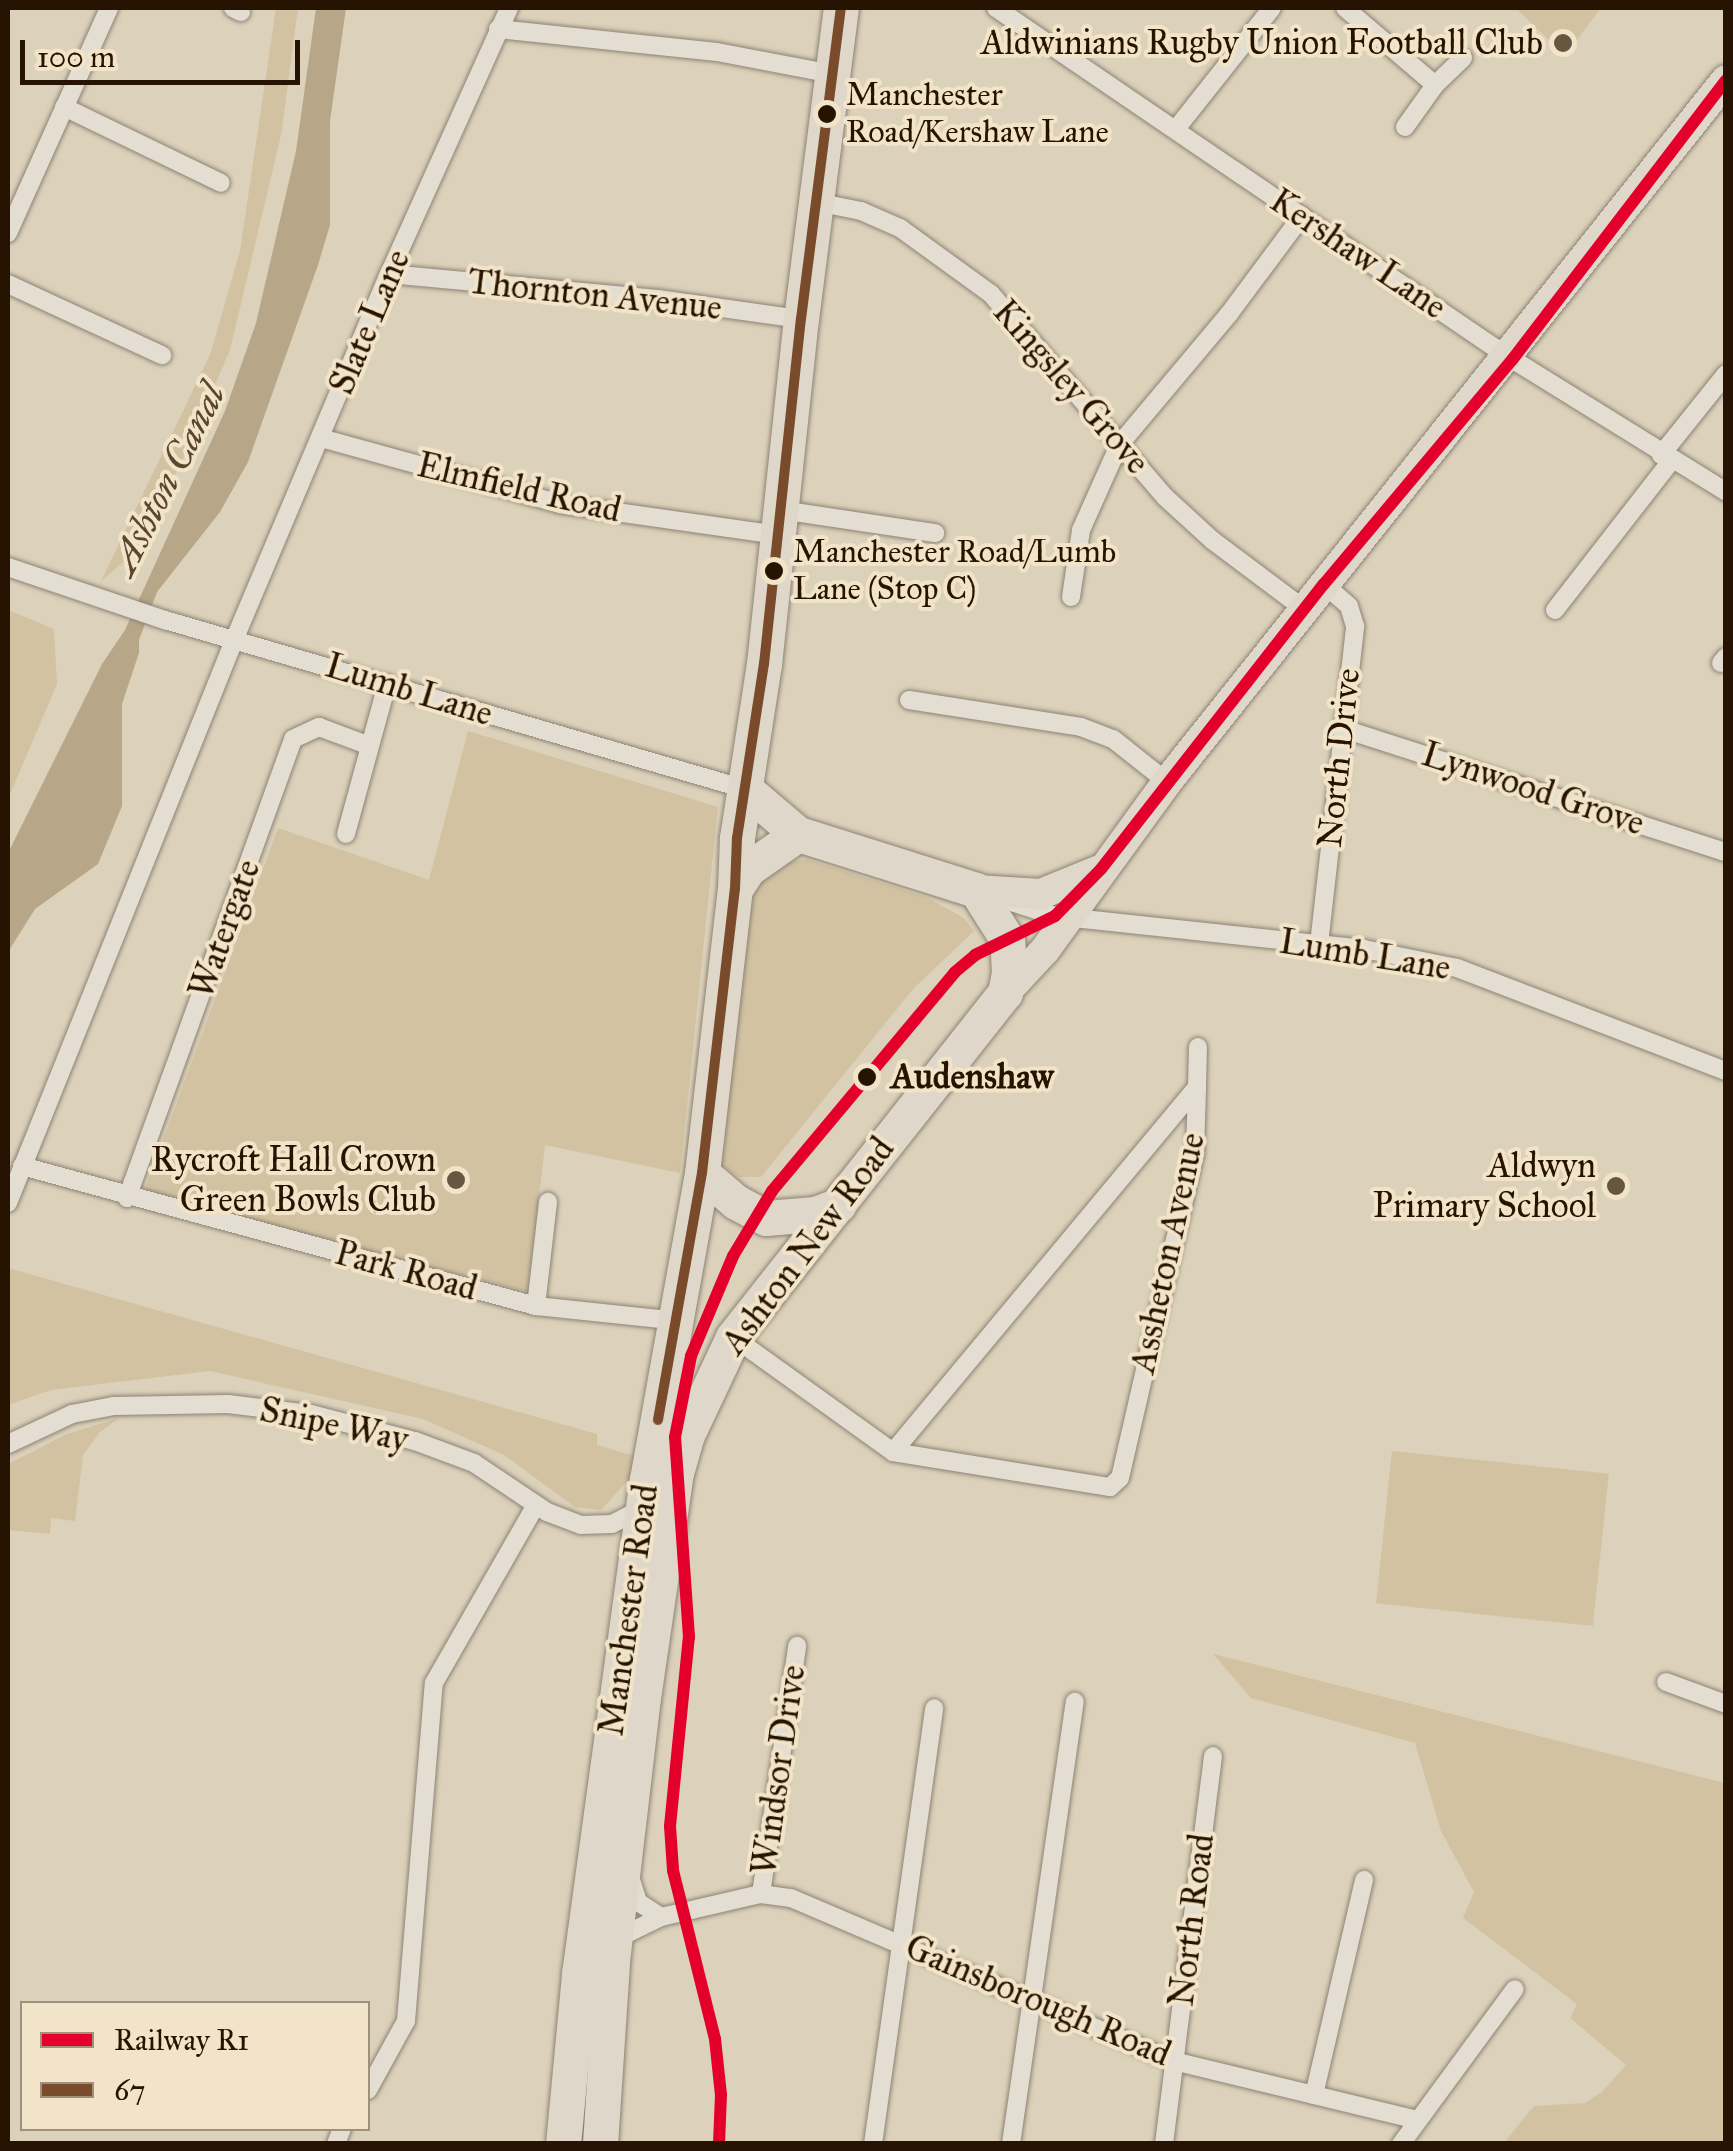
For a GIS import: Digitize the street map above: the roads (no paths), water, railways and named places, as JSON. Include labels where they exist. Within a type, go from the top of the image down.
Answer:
[{"type":"highway","name":"Manchester Road","points":[[563,2144],[579,1974],[643,1508],[702,1173],[841,8]]},
{"type":"highway","name":"Lumb Lane","points":[[745,789],[798,834],[984,892]]},
{"type":"highway","points":[[735,890],[748,870],[798,834]]},
{"type":"highway","points":[[984,892],[1008,939],[1005,992]]},
{"type":"highway","name":"Ashton New Road","points":[[705,1392],[733,1337],[1005,992]]},
{"type":"highway","points":[[702,1173],[732,1200],[766,1218],[815,1214],[838,1204]]},
{"type":"highway","points":[[678,1321],[733,1337]]},
{"type":"highway","name":"Manchester Road","points":[[601,2144],[614,1940],[676,1473],[705,1392]]},
{"type":"main road","name":"Ashton New Road","points":[[1005,992],[1036,961],[1101,869],[1304,608],[1726,80]]},
{"type":"main road","name":"Lumb Lane","points":[[984,892],[1041,894],[1101,869]]},
{"type":"street","points":[[8,233],[109,8]]},
{"type":"street","name":"Slate Lane","points":[[235,638],[389,274],[508,8]]},
{"type":"street","name":"Kershaw Lane","points":[[996,8],[1507,356],[1726,492]]},
{"type":"street","points":[[1176,129],[1269,8]]},
{"type":"street","points":[[1344,8],[1434,86]]},
{"type":"street","points":[[498,30],[718,52],[832,74]]},
{"type":"street","points":[[1405,127],[1434,86],[1464,58]]},
{"type":"street","points":[[64,107],[221,183]]},
{"type":"street","name":"Kingsley Grove","points":[[816,202],[861,211],[900,228],[992,294],[1119,445],[1212,540],[1304,608]]},
{"type":"street","points":[[1071,597],[1081,530],[1119,445],[1229,314],[1302,216]]},
{"type":"street","name":"Thornton Avenue","points":[[389,274],[658,299],[801,320]]},
{"type":"street","points":[[8,284],[162,354]]},
{"type":"street","points":[[1555,610],[1726,374]]},
{"type":"street","name":"Elmfield Road","points":[[321,438],[560,504],[935,532]]},
{"type":"street","name":"Lumb Lane","points":[[8,568],[165,620],[745,789]]},
{"type":"street","name":"North Drive","points":[[1319,944],[1340,728],[1355,626],[1348,606],[1324,584]]},
{"type":"street","points":[[8,1203],[235,638]]},
{"type":"street","points":[[346,834],[387,684]]},
{"type":"street","points":[[908,700],[1081,727],[1113,739],[1168,782]]},
{"type":"street","name":"Watergate","points":[[128,1198],[294,739],[320,727],[370,746]]},
{"type":"street","name":"Lynwood Grove","points":[[1340,728],[1726,852]]},
{"type":"street","name":"Lumb Lane","points":[[984,892],[1022,908],[1066,916],[1319,944],[1457,968],[1726,1071]]},
{"type":"street","points":[[1197,1087],[1198,1047]]},
{"type":"street","name":"Assheton Avenue","points":[[893,1452],[1197,1087]]},
{"type":"street","name":"Assheton Avenue","points":[[733,1337],[893,1452],[1110,1487],[1120,1478],[1196,1152],[1197,1087]]},
{"type":"street","name":"Park Road","points":[[22,1166],[128,1198],[536,1306],[678,1321]]},
{"type":"street","points":[[536,1306],[548,1202]]},
{"type":"street","name":"Snipe Way","points":[[8,1444],[72,1414],[114,1406],[190,1402],[264,1408],[349,1421],[442,1450],[494,1473],[536,1505],[581,1524],[612,1524],[643,1508]]},
{"type":"street","points":[[370,2086],[406,2020],[434,1683],[536,1505]]},
{"type":"street","name":"Windsor Drive","points":[[761,1894],[796,1646]]},
{"type":"street","points":[[1666,1682],[1726,1704]]},
{"type":"street","points":[[1011,2144],[1076,1702]]},
{"type":"street","points":[[873,2144],[934,1708]]},
{"type":"street","name":"North Road","points":[[1164,2144],[1213,1756]]},
{"type":"street","points":[[624,1859],[638,1902],[646,1912],[661,1917]]},
{"type":"street","points":[[1314,2095],[1364,1880]]},
{"type":"street","name":"Gainsborough Road","points":[[614,1940],[661,1917],[761,1894],[791,1898],[903,1942],[1174,2061],[1418,2120]]},
{"type":"street","points":[[1401,2144],[1515,1990]]},
{"type":"rail line","name":"R1","points":[[719,2144],[721,2095],[715,2039],[673,1870],[670,1826],[689,1637],[675,1437],[691,1356],[733,1256],[772,1191],[955,972],[975,955],[1055,916],[1101,869],[1324,584],[1512,360],[1726,80]]},
{"type":"place","name":"Aldwinians Rugby Union Football Club","points":[[1563,43]]},
{"type":"place","name":"Manchester Road/Kershaw Lane","points":[[827,114]]},
{"type":"place","name":"Manchester Road/Lumb Lane (Stop C)","points":[[774,571]]},
{"type":"place","name":"Audenshaw","points":[[867,1077]]},
{"type":"place","name":"Rycroft Hall Crown Green Bowls Club","points":[[456,1180]]},
{"type":"place","name":"Aldwyn Primary School","points":[[1616,1186]]},
{"type":"water label","name":"Ashton Canal","points":[[168,479]]}]
